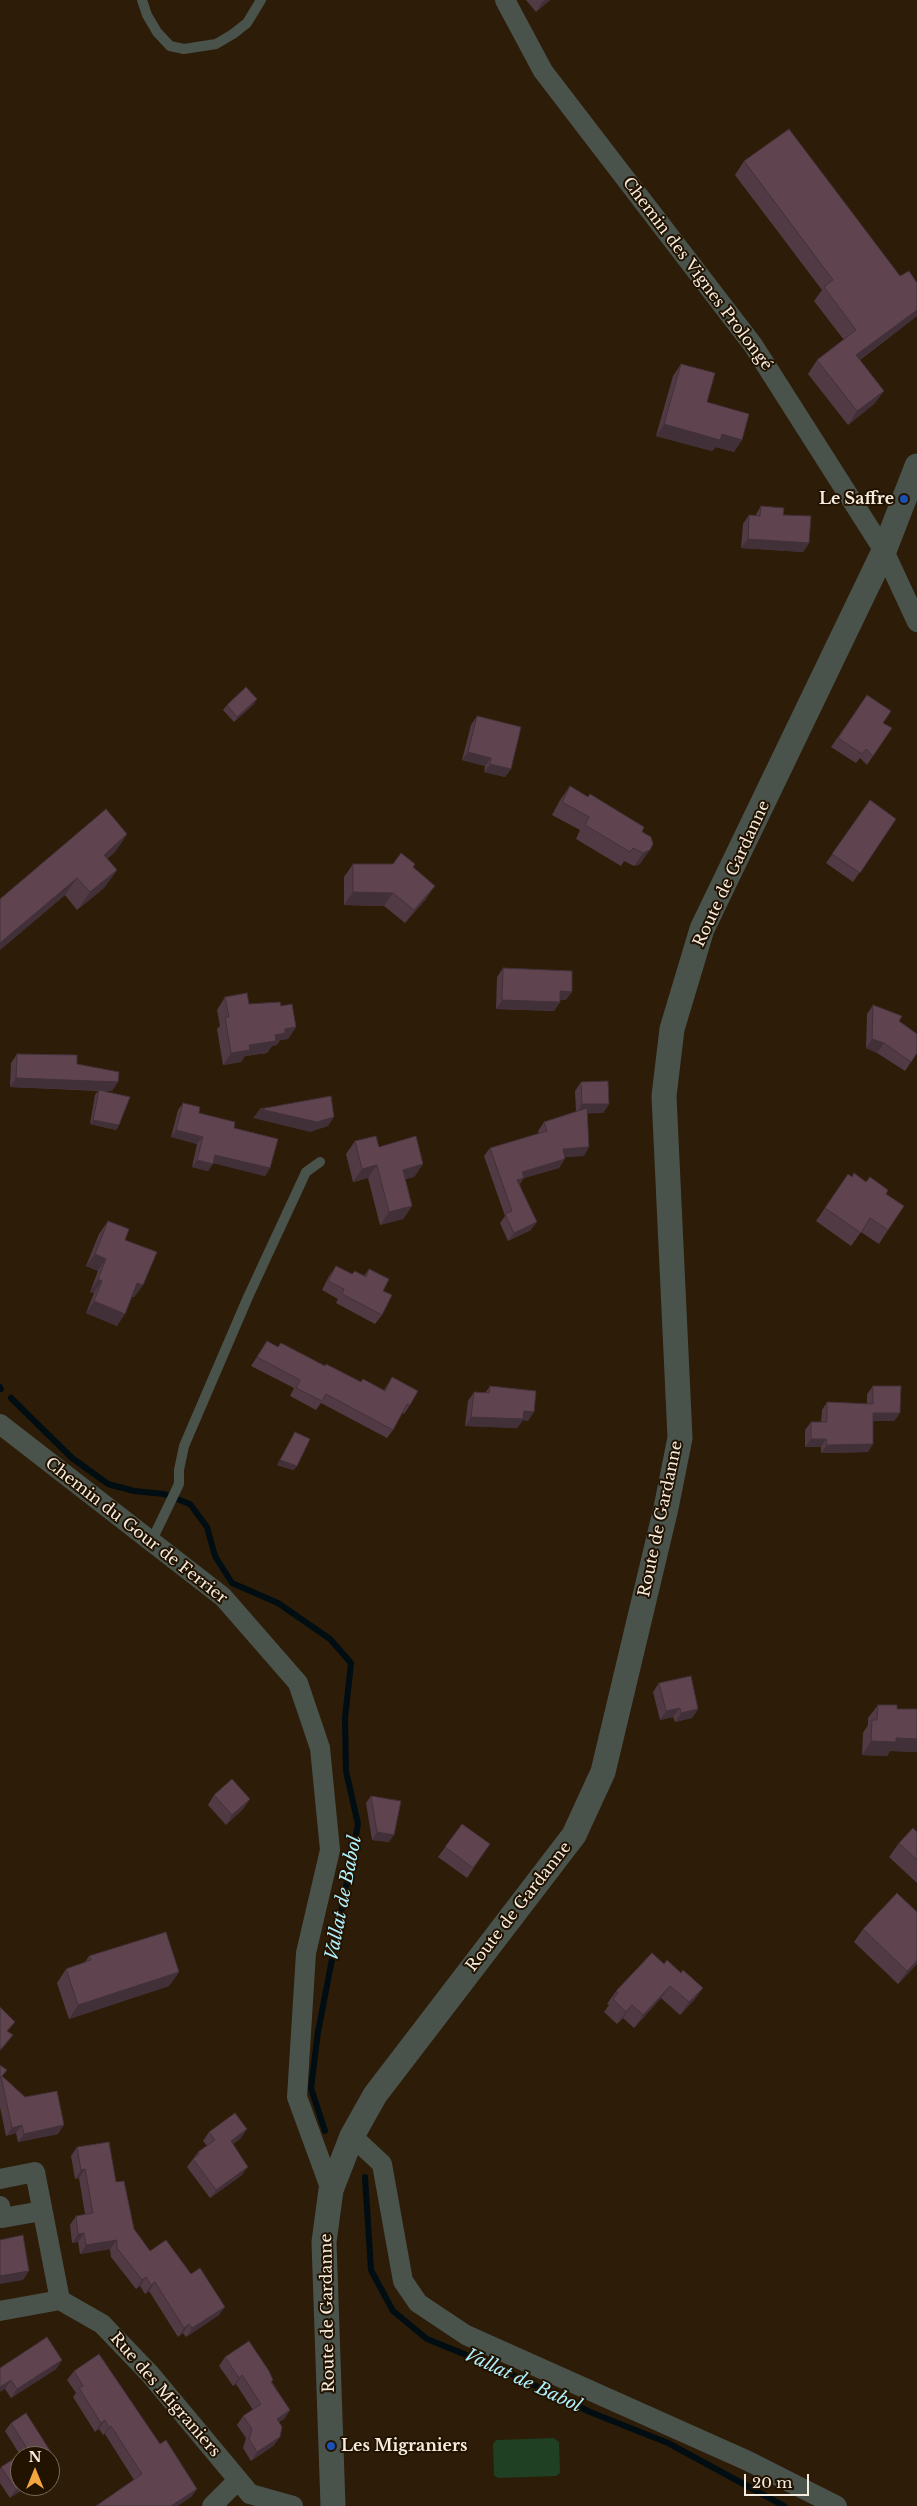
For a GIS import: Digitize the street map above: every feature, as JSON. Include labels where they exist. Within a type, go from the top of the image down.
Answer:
[{"type":"street","name":"Chemin des Vignes Prolongé","points":[[505,0],[543,71],[753,345],[884,551],[917,622]]},
{"type":"street","name":"Route de Gardanne","points":[[333,2506],[324,2242],[331,2190],[352,2136],[375,2095],[574,1836],[603,1772],[666,1508],[680,1438],[664,1096],[672,1029],[702,929],[884,551],[917,466]]},
{"type":"street","name":"Chemin du Gour de Ferrier","points":[[0,1424],[223,1596],[298,1683],[320,1748],[330,1850],[306,1953],[297,2097],[331,2190]]},
{"type":"street","points":[[352,2136],[382,2164],[403,2281],[418,2303],[466,2334],[748,2461],[837,2506]]},
{"type":"street","points":[[0,2179],[35,2172],[60,2300],[0,2311]]},
{"type":"street","points":[[0,2206],[2,2218],[42,2211]]},
{"type":"street","name":"Rue des Migraniers","points":[[60,2300],[102,2324],[150,2374],[250,2494],[293,2506]]},
{"type":"street","points":[[212,2506],[238,2480]]},
{"type":"lane","points":[[142,0],[147,15],[157,32],[170,46],[184,49],[216,44],[233,34],[248,23],[261,0]]},
{"type":"lane","points":[[152,1540],[180,1484],[179,1470],[184,1446],[248,1297],[306,1172],[320,1162]]},
{"type":"green space","points":[[554,2438],[559,2442],[560,2473],[556,2476],[498,2478],[494,2475],[493,2444],[496,2440]]},
{"type":"building","points":[[789,129],[900,276],[909,271],[917,283],[917,310],[856,355],[884,391],[857,411],[817,360],[856,330],[824,287],[833,280],[744,161]]},
{"type":"building","points":[[681,364],[715,373],[707,402],[749,414],[742,440],[722,434],[720,440],[664,424]]},
{"type":"building","points":[[761,506],[784,508],[783,515],[811,516],[809,543],[748,539],[749,515],[760,516]]},
{"type":"building","points":[[246,687],[257,699],[237,717],[227,705]]},
{"type":"building","points":[[867,695],[891,711],[883,723],[892,728],[873,756],[866,749],[862,754],[838,738]]},
{"type":"building","points":[[477,716],[521,727],[511,769],[490,764],[491,758],[468,752]]},
{"type":"building","points":[[570,786],[588,797],[590,794],[644,827],[642,832],[651,837],[653,844],[650,850],[643,853],[633,848],[630,852],[585,825],[589,817],[562,802]]},
{"type":"building","points":[[870,800],[896,819],[860,873],[832,854]]},
{"type":"building","points":[[106,809],[127,834],[104,855],[117,870],[90,892],[77,878],[0,943],[0,899]]},
{"type":"building","points":[[401,853],[415,864],[413,867],[435,886],[414,910],[393,893],[353,892],[353,864],[393,864]]},
{"type":"building","points":[[503,968],[572,971],[572,992],[560,991],[560,1002],[502,1000]]},
{"type":"building","points":[[247,993],[249,1004],[280,1002],[281,1006],[292,1004],[296,1027],[285,1029],[285,1033],[275,1035],[276,1041],[249,1045],[250,1050],[231,1053],[225,1017],[229,1017],[225,997]]},
{"type":"building","points":[[873,1005],[902,1016],[899,1021],[917,1034],[917,1053],[911,1062],[884,1043],[872,1039]]},
{"type":"building","points":[[17,1054],[77,1055],[77,1064],[119,1072],[118,1082],[16,1078]]},
{"type":"building","points":[[608,1081],[609,1104],[582,1104],[581,1082]]},
{"type":"building","points":[[99,1090],[130,1097],[119,1125],[93,1120]]},
{"type":"building","points":[[331,1096],[334,1117],[317,1122],[260,1109]]},
{"type":"building","points":[[183,1103],[200,1107],[199,1113],[235,1122],[234,1128],[278,1139],[270,1168],[215,1155],[213,1164],[197,1160],[203,1137],[176,1130]]},
{"type":"building","points":[[587,1108],[589,1147],[563,1149],[565,1159],[522,1172],[524,1178],[517,1180],[537,1222],[514,1233],[505,1214],[512,1211],[490,1148],[547,1131],[544,1122]]},
{"type":"building","points":[[376,1136],[379,1147],[416,1136],[423,1164],[403,1170],[412,1206],[389,1212],[377,1165],[362,1169],[355,1141]]},
{"type":"building","points":[[854,1173],[866,1182],[870,1177],[888,1190],[886,1194],[904,1206],[888,1230],[870,1218],[861,1233],[825,1208],[848,1174],[852,1177]]},
{"type":"building","points":[[108,1221],[129,1229],[125,1240],[157,1252],[143,1285],[137,1283],[125,1314],[94,1301],[102,1281],[98,1279],[106,1259],[95,1254]]},
{"type":"building","points":[[336,1266],[352,1274],[355,1271],[366,1277],[369,1269],[389,1279],[383,1291],[392,1295],[382,1315],[342,1294],[344,1289],[328,1281]]},
{"type":"building","points":[[267,1341],[278,1347],[281,1343],[325,1366],[326,1364],[361,1382],[363,1379],[385,1391],[392,1377],[418,1391],[410,1405],[407,1404],[393,1430],[326,1394],[322,1401],[296,1388],[300,1380],[257,1357]]},
{"type":"building","points":[[490,1386],[536,1391],[534,1412],[524,1411],[523,1419],[471,1417],[474,1392],[489,1393]]},
{"type":"building","points":[[873,1386],[901,1386],[900,1413],[873,1413],[873,1444],[827,1445],[826,1439],[811,1439],[811,1422],[827,1422],[827,1402],[873,1404]]},
{"type":"building","points":[[295,1432],[310,1439],[297,1466],[280,1460]]},
{"type":"building","points":[[691,1676],[698,1709],[681,1713],[680,1708],[666,1711],[659,1683]]},
{"type":"building","points":[[878,1705],[897,1705],[897,1709],[917,1709],[917,1739],[896,1738],[896,1742],[871,1741],[872,1720],[877,1720]]},
{"type":"building","points":[[232,1779],[250,1799],[232,1815],[214,1795]]},
{"type":"building","points":[[371,1796],[401,1801],[394,1835],[377,1832]]},
{"type":"building","points":[[462,1824],[490,1844],[473,1868],[445,1847]]},
{"type":"building","points":[[913,1828],[917,1832],[917,1860],[899,1843]]},
{"type":"building","points":[[897,1893],[917,1912],[917,1961],[907,1971],[863,1929]]},
{"type":"building","points":[[166,1932],[179,1972],[78,2005],[66,1969],[91,1960],[89,1956]]},
{"type":"building","points":[[652,1953],[664,1964],[667,1960],[681,1973],[683,1970],[703,1988],[689,2002],[670,1986],[643,2015],[632,2005],[626,2012],[613,1999],[618,1993],[616,1991]]},
{"type":"building","points":[[0,2007],[15,2022],[7,2031],[13,2035],[0,2050]]},
{"type":"building","points":[[0,2065],[7,2070],[2,2076],[25,2097],[57,2091],[64,2125],[24,2134],[22,2125],[12,2128],[1,2076],[0,2078]]},
{"type":"building","points":[[235,2113],[247,2129],[231,2141],[248,2167],[216,2190],[193,2159],[199,2154],[198,2152],[215,2140],[209,2132]]},
{"type":"building","points":[[109,2142],[116,2182],[124,2181],[134,2229],[150,2251],[166,2240],[191,2274],[200,2268],[225,2307],[192,2328],[189,2324],[184,2328],[155,2282],[151,2285],[146,2277],[142,2280],[117,2248],[117,2240],[86,2245],[84,2233],[78,2234],[76,2216],[93,2213],[85,2169],[81,2170],[77,2147]]},
{"type":"building","points":[[23,2235],[29,2271],[0,2276],[0,2240]]},
{"type":"building","points":[[47,2337],[62,2360],[17,2389],[11,2380],[0,2387],[0,2368]]},
{"type":"building","points":[[249,2341],[269,2371],[273,2380],[271,2382],[290,2410],[277,2419],[282,2427],[280,2437],[257,2452],[249,2439],[252,2429],[243,2416],[261,2404],[242,2375],[239,2378],[225,2357]]},
{"type":"building","points":[[99,2354],[160,2444],[166,2440],[197,2489],[171,2506],[96,2506],[142,2474],[111,2426],[109,2427],[105,2420],[101,2423],[79,2388],[83,2386],[74,2371]]},
{"type":"building","points":[[26,2413],[47,2446],[25,2446],[11,2423]]},
{"type":"building","points":[[10,2461],[10,2481],[1,2467]]},
{"type":"waterway","name":"Vallat de Babol","points":[[11,1398],[72,1458],[108,1484],[134,1491],[164,1494],[190,1504],[207,1527],[215,1556],[232,1583],[278,1603],[330,1639],[351,1663],[345,1718],[346,1771],[358,1824],[318,2032],[311,2088],[325,2131]]},
{"type":"waterway","name":"Vallat de Babol","points":[[365,2177],[371,2270],[393,2311],[427,2339],[501,2369],[590,2412],[668,2443],[784,2506]]},
{"type":"place","name":"Le Saffre","points":[[904,499]]},
{"type":"place","name":"Les Migraniers","points":[[331,2446]]}]
